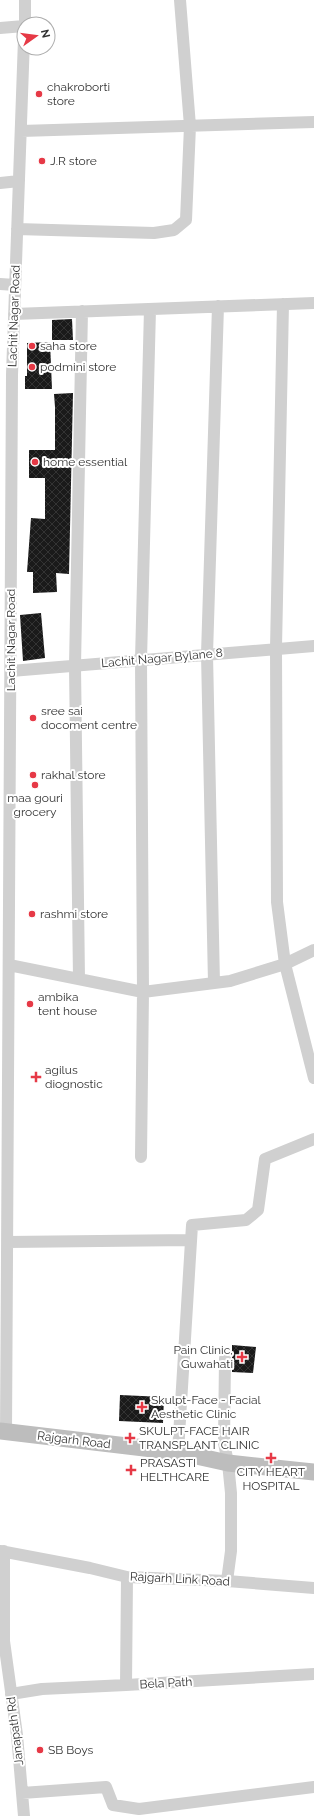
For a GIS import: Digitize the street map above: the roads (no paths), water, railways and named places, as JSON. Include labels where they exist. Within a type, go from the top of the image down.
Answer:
[{"type":"main road","name":"Rajgarh Road","points":[[3,1432],[178,1452],[228,1463],[314,1472]]},
{"type":"street","points":[[24,16],[25,0]]},
{"type":"street","points":[[17,229],[154,233],[174,230],[186,220],[190,126],[180,0]]},
{"type":"street","points":[[0,28],[16,26]]},
{"type":"street","name":"Lachit Nagar Road","points":[[3,1432],[8,1242],[4,1196],[4,1124],[9,965],[5,945],[5,716],[11,671],[6,512],[23,56]]},
{"type":"street","points":[[21,131],[314,122]]},
{"type":"street","points":[[0,183],[19,181]]},
{"type":"street","points":[[0,284],[15,285]]},
{"type":"street","points":[[14,314],[314,303]]},
{"type":"street","points":[[283,304],[276,648],[277,902],[285,964],[314,1078]]},
{"type":"street","points":[[214,983],[207,654],[218,306]]},
{"type":"street","points":[[141,1157],[143,992],[141,660],[150,309]]},
{"type":"street","points":[[79,979],[75,666],[82,311]]},
{"type":"street","name":"Lachit Nagar Bylane 8","points":[[11,671],[314,646]]},
{"type":"street","points":[[9,965],[143,992],[230,981],[285,964],[314,950]]},
{"type":"street","points":[[178,1452],[192,1225],[246,1220],[258,1210],[265,1159],[314,1139]]},
{"type":"street","points":[[8,1242],[191,1240]]},
{"type":"street","points":[[225,1358],[224,1444],[228,1463],[231,1493],[231,1531],[227,1581]]},
{"type":"street","name":"Rajgarh Link Road","points":[[2,1551],[128,1577],[227,1581],[314,1588]]},
{"type":"street","name":"Janapath Rd","points":[[2,1551],[4,1641],[17,1735],[24,1816]]},
{"type":"street","name":"Bela Path","points":[[128,1577],[126,1685],[314,1674]]},
{"type":"street","points":[[11,1694],[42,1689],[126,1685]]},
{"type":"street","points":[[22,1793],[106,1787],[113,1805],[139,1809],[314,1787]]},
{"type":"place","name":"chakroborti store","points":[[39,94]]},
{"type":"place","name":"J.R store","points":[[42,161]]},
{"type":"place","name":"saha store","points":[[32,346]]},
{"type":"place","name":"podmini store","points":[[32,367]]},
{"type":"place","name":"home essential","points":[[35,462]]},
{"type":"place","name":"sree sai docoment centre","points":[[33,718]]},
{"type":"place","name":"rakhal store","points":[[33,775]]},
{"type":"place","name":"maa gouri grocery","points":[[35,785]]},
{"type":"place","name":"rashmi store","points":[[32,914]]},
{"type":"place","name":"ambika tent house","points":[[30,1004]]},
{"type":"place","name":"agilus diognostic","points":[[36,1077]]},
{"type":"place","name":"Pain Clinic, Guwahati","points":[[242,1357]]},
{"type":"place","name":"Skulpt-Face - Facial Aesthetic Clinic","points":[[142,1407]]},
{"type":"place","name":"SKULPT-FACE HAIR TRANSPLANT CLINIC","points":[[130,1438]]},
{"type":"place","name":"CITY HEART HOSPITAL","points":[[271,1458]]},
{"type":"place","name":"PRASASTI HELTHCARE","points":[[131,1470]]},
{"type":"place","name":"SB Boys","points":[[40,1750]]}]
